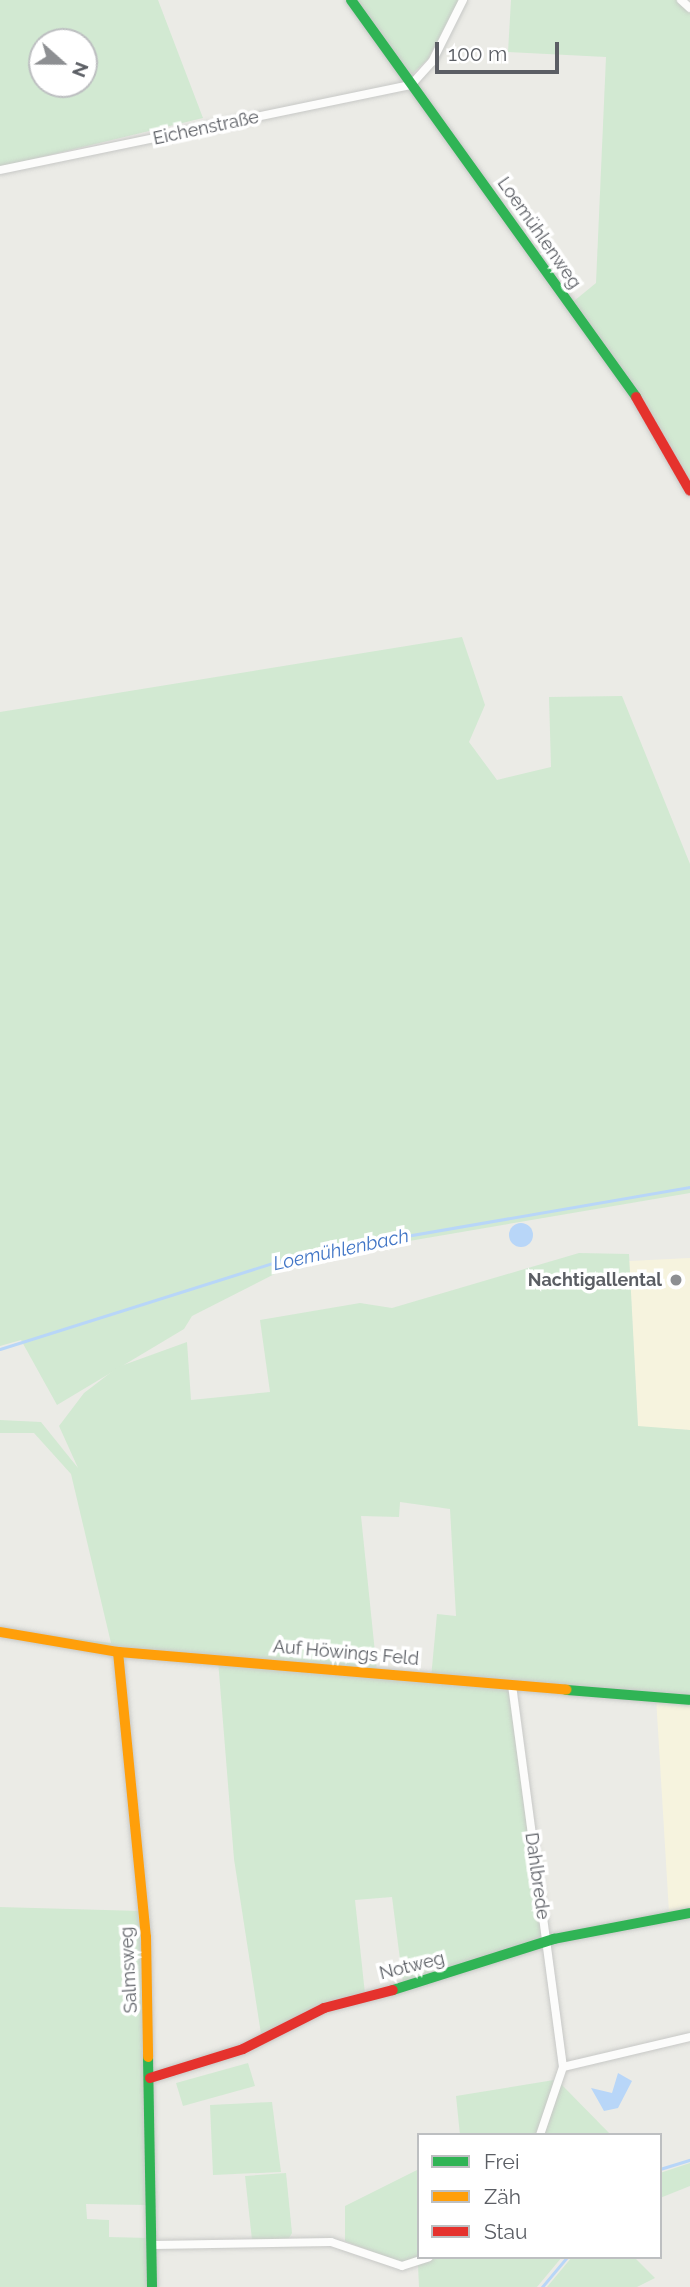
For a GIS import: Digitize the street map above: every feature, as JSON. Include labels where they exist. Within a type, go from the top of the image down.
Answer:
[{"type":"street","name":"Loemühlenweg","points":[[351,0],[664,436],[690,491]]},
{"type":"street","points":[[411,85],[432,62],[463,0]]},
{"type":"street","points":[[681,0],[690,8]]},
{"type":"street","name":"Eichenstraße","points":[[0,170],[411,85]]},
{"type":"street","name":"Auf Höwings Feld","points":[[0,1633],[118,1652],[690,1700]]},
{"type":"street","name":"Salmsweg","points":[[118,1652],[146,1937],[154,2245],[152,2287]]},
{"type":"street","name":"Dahlbrede","points":[[512,1685],[563,2067],[541,2133]]},
{"type":"street","name":"Notweg","points":[[150,2078],[243,2049],[324,2008],[486,1965],[546,1942],[690,1913]]},
{"type":"street","points":[[563,2067],[690,2037]]},
{"type":"street","points":[[154,2245],[331,2242],[402,2266],[423,2259]]},
{"type":"shaded area","points":[[690,1258],[690,1430],[638,1427],[629,1261]]},
{"type":"shaded area","points":[[656,1697],[690,1700],[690,1909],[669,1912]]},
{"type":"green space","points":[[0,0],[158,0],[203,118],[0,167]]},
{"type":"green space","points":[[356,0],[459,0],[428,59],[410,76]]},
{"type":"green space","points":[[511,0],[681,0],[690,8],[690,491],[664,436],[574,301],[596,283],[606,57],[508,52]]},
{"type":"green space","points":[[462,637],[485,705],[469,742],[497,780],[551,767],[549,697],[622,696],[690,864],[690,1193],[304,1259],[192,1316],[184,1329],[57,1405],[21,1340],[0,1346],[0,712]]},
{"type":"green space","points":[[579,1253],[629,1254],[638,1426],[690,1430],[690,1700],[512,1685],[544,1942],[403,1983],[392,1897],[355,1900],[365,1994],[261,2034],[234,1859],[218,1660],[215,1665],[21,1632],[111,1643],[71,1474],[34,1433],[0,1433],[0,1420],[41,1422],[78,1468],[59,1426],[84,1393],[118,1367],[187,1342],[191,1400],[270,1392],[260,1320],[360,1303],[392,1308]],"holes":[[[400,1502],[450,1509],[456,1616],[437,1614],[431,1678],[377,1672],[361,1516],[399,1517]]]},
{"type":"green space","points":[[0,1907],[140,1911],[149,2205],[86,2204],[87,2219],[109,2220],[109,2237],[149,2238],[147,2287],[0,2287]]},
{"type":"green space","points":[[248,2063],[255,2086],[183,2106],[176,2083]]},
{"type":"green space","points":[[554,2080],[540,2133],[460,2133],[456,2096]]},
{"type":"green space","points":[[559,2082],[609,2133],[545,2133]]},
{"type":"green space","points":[[272,2102],[281,2172],[213,2175],[210,2105]]},
{"type":"green space","points":[[690,2163],[690,2186],[662,2197],[662,2172]]},
{"type":"green space","points":[[417,2170],[417,2258],[401,2263],[345,2241],[345,2206]]},
{"type":"green space","points":[[286,2173],[292,2233],[288,2240],[252,2240],[245,2176]]},
{"type":"green space","points":[[429,2259],[560,2259],[537,2287],[419,2287],[418,2265]]},
{"type":"green space","points":[[570,2259],[636,2259],[655,2278],[637,2287],[547,2287]]},
{"type":"water","points":[[516,1223],[526,1223],[533,1230],[533,1240],[526,1247],[516,1247],[509,1240],[509,1230]]},
{"type":"water","points":[[618,2073],[632,2081],[618,2108],[604,2111],[591,2088],[612,2093]]},
{"type":"waterway","name":"Loemühlenbach","points":[[0,1349],[302,1254],[690,1187]]},
{"type":"waterway","points":[[662,2168],[690,2160]]},
{"type":"waterway","points":[[542,2287],[565,2259]]},
{"type":"traffic: fast","points":[[351,0],[636,397]]},
{"type":"traffic: fast","points":[[566,1690],[690,1700]]},
{"type":"traffic: fast","points":[[393,1990],[554,1939],[690,1913]]},
{"type":"traffic: fast","points":[[148,2057],[152,2287]]},
{"type":"traffic: slow","points":[[0,1632],[118,1652],[566,1690]]},
{"type":"traffic: slow","points":[[118,1652],[146,1937],[148,2057]]},
{"type":"traffic: jam","points":[[636,397],[690,491]]},
{"type":"traffic: jam","points":[[150,2078],[243,2049],[324,2008],[393,1990]]},
{"type":"place","name":"Nachtigallental","points":[[676,1280]]}]
